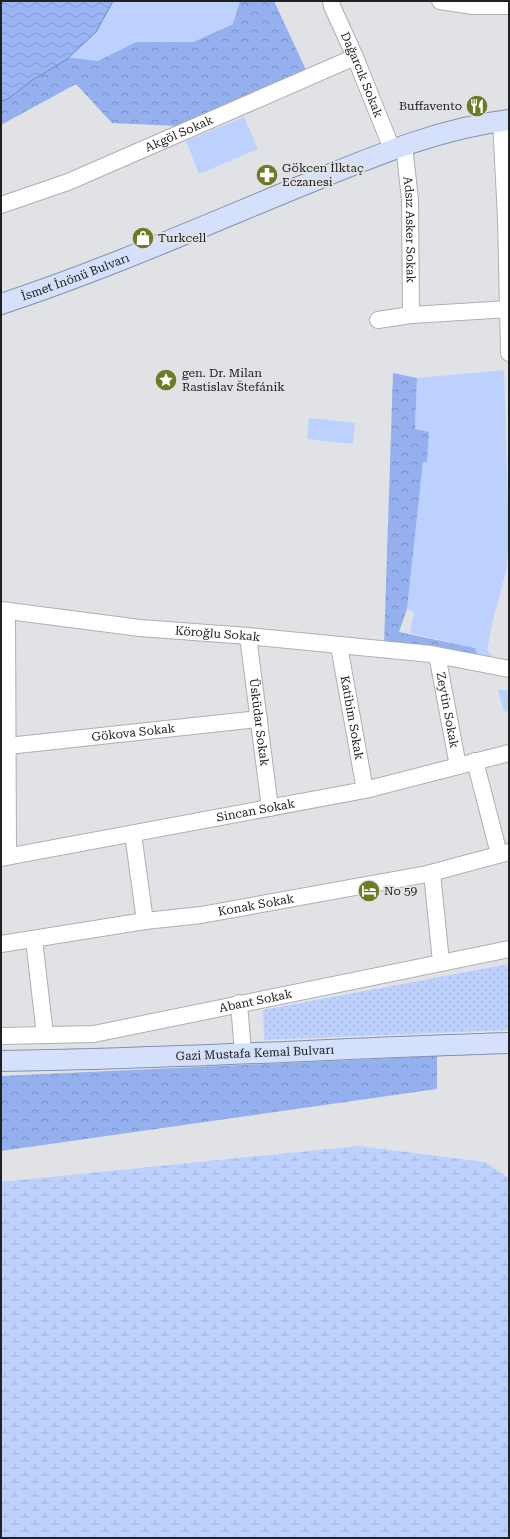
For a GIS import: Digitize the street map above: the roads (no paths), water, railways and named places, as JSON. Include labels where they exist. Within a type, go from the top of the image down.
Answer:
[{"type":"main road","name":"İsmet İnönü Bulvarı","points":[[1,304],[47,289],[398,147],[443,133],[505,121]]},
{"type":"main road","name":"Gazi Mustafa Kemal Bulvarı","points":[[1,1061],[111,1059],[509,1043]]},
{"type":"street","name":"Dağarcık Sokak","points":[[331,1],[355,57],[398,147]]},
{"type":"street","points":[[440,1],[473,6],[509,6]]},
{"type":"street","name":"Akgöl Sokak","points":[[1,205],[68,182],[355,57]]},
{"type":"street","points":[[505,121],[508,218],[509,353]]},
{"type":"street","name":"Adsız Asker Sokak","points":[[398,147],[410,200],[411,315]]},
{"type":"street","points":[[378,320],[411,315],[509,309]]},
{"type":"street","points":[[4,611],[8,746],[5,857]]},
{"type":"street","name":"Köroğlu Sokak","points":[[4,611],[140,628],[248,636],[431,654],[435,656],[509,669]]},
{"type":"street","name":"Üsküdar Sokak","points":[[248,636],[270,808]]},
{"type":"street","name":"Katibim Sokak","points":[[339,646],[366,790]]},
{"type":"street","name":"Zeytin Sokak","points":[[435,656],[438,660],[458,766]]},
{"type":"street","name":"Gökova Sokak","points":[[8,746],[258,719]]},
{"type":"street","name":"Sincan Sokak","points":[[5,857],[366,790],[475,761],[509,754]]},
{"type":"street","points":[[475,761],[504,853]]},
{"type":"street","points":[[133,834],[145,921]]},
{"type":"street","name":"Konak Sokak","points":[[1,944],[34,940],[145,921],[201,915],[432,873],[504,853]]},
{"type":"street","points":[[432,873],[441,962]]},
{"type":"street","points":[[34,940],[44,1035]]},
{"type":"street","name":"Abant Sokak","points":[[1,1036],[94,1034],[239,1003],[509,949]]},
{"type":"street","points":[[239,1003],[243,1053]]},
{"type":"water","points":[[1,1],[113,1],[96,32],[66,60],[31,81],[8,99],[1,101]]},
{"type":"place","name":"Buffavento","points":[[477,106]]},
{"type":"place","name":"Gökcen İlktaç Eczanesi","points":[[267,175]]},
{"type":"place","name":"Turkcell","points":[[143,238]]},
{"type":"place","name":"gen. Dr. Milan Rastislav Štefánik","points":[[166,380]]},
{"type":"place","name":"No 59","points":[[369,891]]}]
